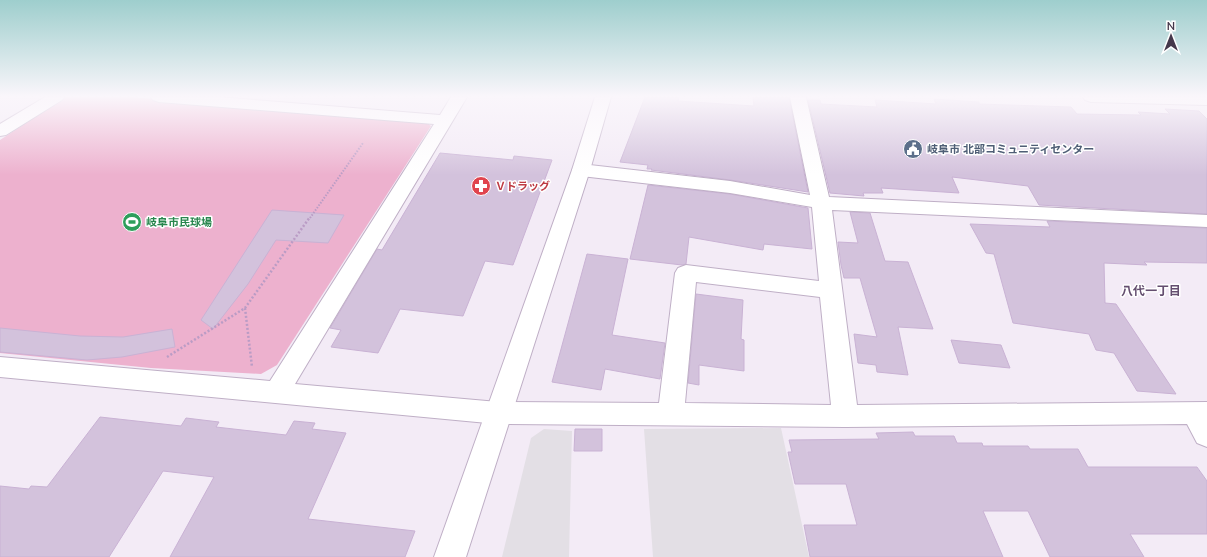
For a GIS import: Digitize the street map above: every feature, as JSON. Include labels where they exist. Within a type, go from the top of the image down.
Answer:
[{"type":"street","points":[[0,132],[14,123]]},
{"type":"street","points":[[266,392],[443,123]]},
{"type":"street","points":[[450,557],[581,170],[595,123]]},
{"type":"street","points":[[804,123],[821,203],[845,416]]},
{"type":"street","points":[[581,170],[730,187],[821,203],[1207,221]]},
{"type":"street","points":[[670,415],[686,273],[831,290]]},
{"type":"street","points":[[0,367],[498,413],[1203,420]]},
{"type":"path","points":[[133,379],[245,308],[363,144]]},
{"type":"path","points":[[245,308],[266,392]]},
{"type":"shaded area","name":"岐阜市民球場","points":[[26,123],[427,123],[431,126],[277,365],[261,374],[151,368],[0,353],[0,140]]},
{"type":"shaded area","points":[[781,428],[809,557],[653,557],[644,429]]},
{"type":"shaded area","points":[[544,429],[572,431],[569,557],[502,557],[531,438]]},
{"type":"building","points":[[635,123],[794,123],[808,192],[651,170],[652,169],[647,169],[648,165],[620,162]]},
{"type":"building","points":[[813,123],[1207,123],[1207,214],[1039,205],[1028,186],[952,177],[959,193],[881,188],[883,193],[863,193],[864,196],[830,193]]},
{"type":"building","points":[[440,153],[513,160],[514,156],[552,160],[513,265],[485,261],[463,316],[400,309],[378,353],[331,347],[341,330],[330,328],[377,249],[382,250]]},
{"type":"building","points":[[648,185],[730,194],[808,208],[812,249],[764,244],[763,250],[689,237],[686,264],[682,265],[630,259]]},
{"type":"building","points":[[272,210],[344,215],[328,243],[276,240],[248,284],[213,329],[201,320]]},
{"type":"building","points":[[850,212],[870,213],[885,261],[908,262],[933,329],[898,327],[908,375],[877,372],[876,365],[858,363],[854,334],[877,337],[860,278],[844,278],[841,265],[838,242],[858,243]]},
{"type":"building","points":[[1047,221],[1207,228],[1207,263],[1144,262],[1147,265],[1104,263],[1105,303],[1116,304],[1176,394],[1137,391],[1114,353],[1096,350],[1089,334],[1013,323],[994,254],[986,253],[970,224],[1050,227]]},
{"type":"building","points":[[587,254],[628,259],[612,335],[665,343],[660,379],[605,369],[601,390],[552,382]]},
{"type":"building","points":[[696,294],[743,300],[741,339],[744,340],[744,371],[699,365],[699,385],[688,383]]},
{"type":"building","points":[[0,328],[80,336],[123,337],[172,329],[175,347],[122,357],[87,360],[0,352]]},
{"type":"building","points":[[951,340],[1001,345],[1010,368],[959,363]]},
{"type":"building","points":[[100,417],[181,426],[186,418],[219,422],[216,427],[286,435],[294,421],[315,423],[312,429],[346,433],[308,519],[415,531],[405,557],[170,557],[214,477],[163,471],[109,557],[0,557],[0,486],[29,489],[31,486],[47,487]]},
{"type":"building","points":[[575,429],[602,429],[602,451],[574,451]]},
{"type":"building","points":[[913,432],[915,436],[954,436],[957,443],[982,443],[983,446],[1028,446],[1030,449],[1078,449],[1088,467],[1197,467],[1207,481],[1207,534],[1130,534],[1144,557],[1050,557],[1028,511],[983,511],[1003,557],[810,557],[804,525],[857,525],[846,484],[795,484],[788,452],[792,452],[789,440],[879,439],[876,433]]},
{"type":"place","name":"岐阜市 北部コミュニティセンター","points":[[913,149]]},
{"type":"place","name":"Ｖドラッグ","points":[[481,186]]},
{"type":"place","name":"岐阜市民球場","points":[[132,222]]},
{"type":"district","name":"八代一丁目","points":[[1151,290]]}]
